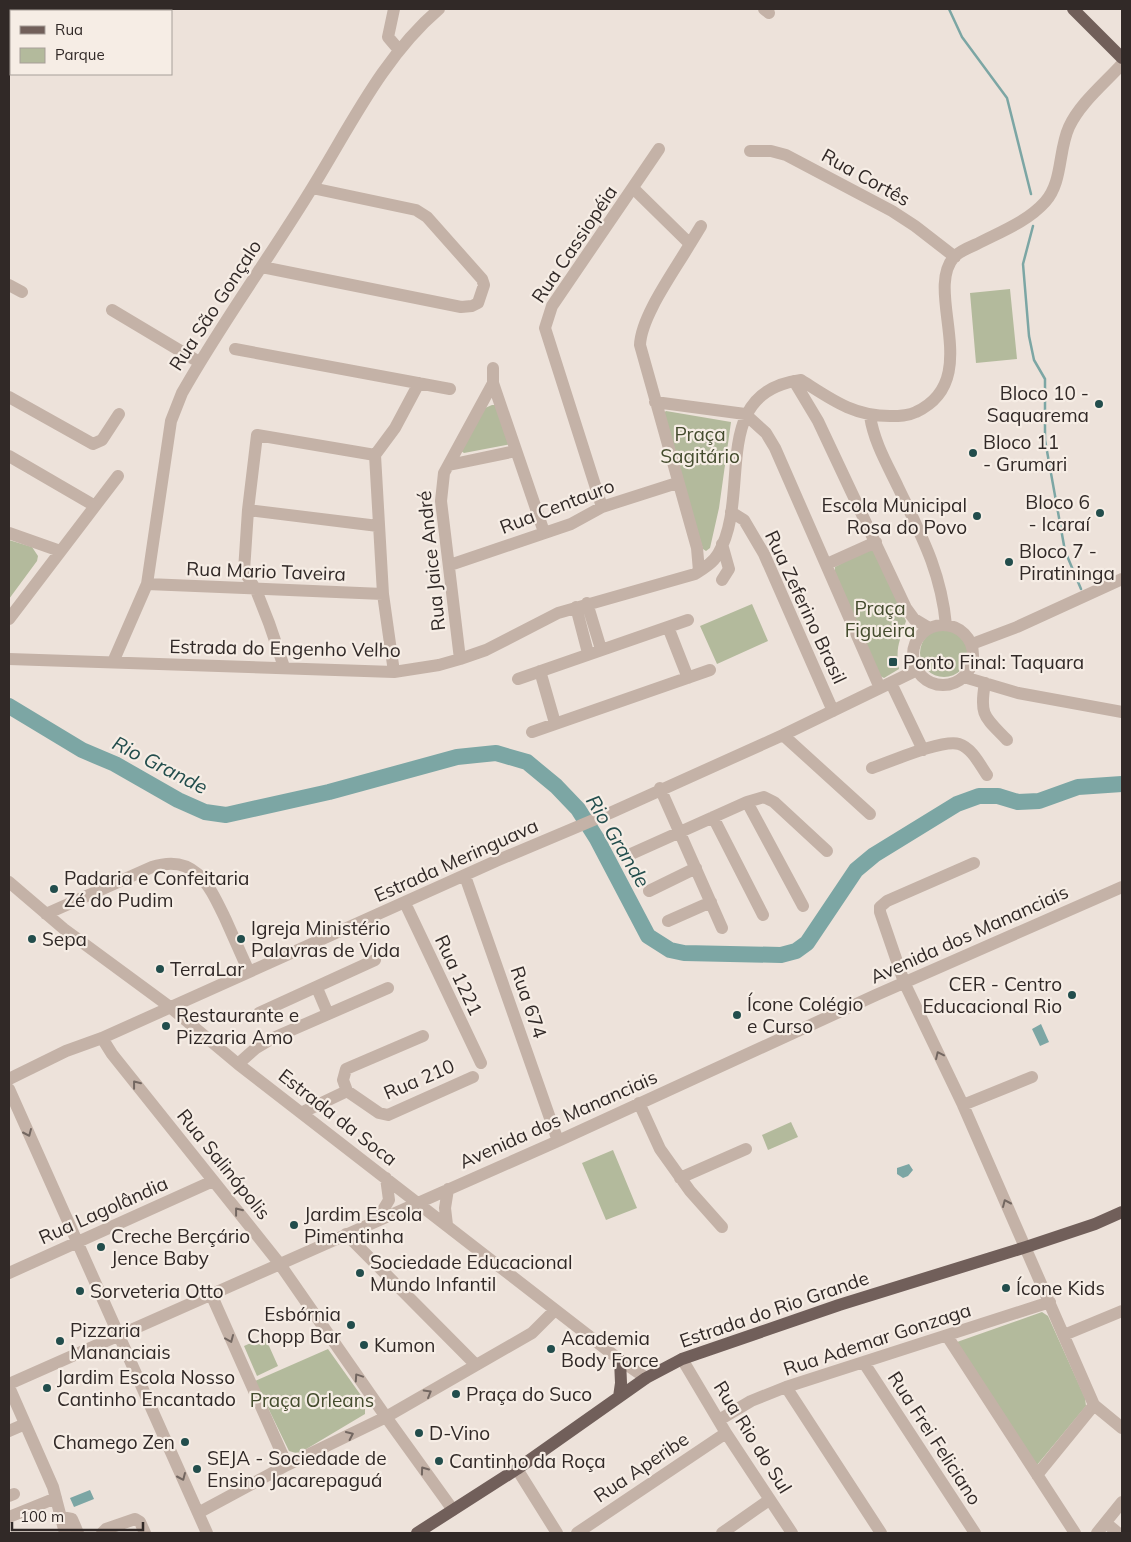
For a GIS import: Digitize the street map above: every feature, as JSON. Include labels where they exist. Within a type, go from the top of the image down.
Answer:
[{"type":"main road","points":[[1073,9],[1122,58]]},
{"type":"main road","name":"Estrada do Rio Grande","points":[[416,1533],[517,1469],[646,1378],[682,1360],[839,1305],[1095,1224],[1122,1212]]},
{"type":"main road","points":[[619,1397],[621,1383],[620,1360]]},
{"type":"street","points":[[394,9],[388,29],[388,37],[399,50]]},
{"type":"street","name":"Rua São Gonçalo","points":[[113,662],[148,584],[171,422],[182,393],[199,362],[312,188],[384,69],[426,20],[439,9]]},
{"type":"street","points":[[929,628],[909,614],[818,421],[794,381],[801,380],[851,410],[870,416],[912,414],[926,407],[943,385],[950,366],[951,346],[945,284],[947,270],[955,257],[1021,221],[1046,200],[1055,188],[1063,141],[1070,125],[1080,110],[1122,64]]},
{"type":"street","name":"Rua Cassiopéia","points":[[602,507],[545,328],[552,306],[634,189],[659,149]]},
{"type":"street","name":"Rua Cortês","points":[[750,151],[771,151],[786,155],[892,211],[955,257]]},
{"type":"street","points":[[262,267],[461,307],[472,306],[478,303],[484,285],[482,279],[427,217],[416,210],[312,188]]},
{"type":"street","points":[[634,189],[690,244]]},
{"type":"street","points":[[699,571],[697,548],[677,483],[640,346],[641,333],[701,226]]},
{"type":"street","points":[[9,284],[22,292]]},
{"type":"street","points":[[112,310],[199,362]]},
{"type":"street","points":[[235,349],[450,389]]},
{"type":"street","points":[[494,368],[493,383],[544,532]]},
{"type":"street","name":"Estrada do Engenho Velho","points":[[9,659],[394,672],[439,665],[486,650],[540,620],[581,605],[675,581],[699,571],[712,562],[722,544],[731,512],[740,434],[746,414],[759,395],[783,382],[794,381]]},
{"type":"street","name":"Rua Jaice André","points":[[460,659],[441,501],[444,473],[493,383]]},
{"type":"street","points":[[394,672],[383,594],[375,455],[395,428],[418,384]]},
{"type":"street","points":[[9,397],[93,444],[102,440],[119,414]]},
{"type":"street","points":[[818,421],[831,399]]},
{"type":"street","points":[[655,402],[746,414],[766,433],[775,448],[827,564],[886,685],[923,750]]},
{"type":"street","points":[[870,416],[876,442],[928,550],[939,578],[946,625]]},
{"type":"street","points":[[284,667],[256,590],[244,571],[248,510],[257,435],[375,455]]},
{"type":"street","points":[[449,464],[516,451]]},
{"type":"street","points":[[9,456],[95,506]]},
{"type":"street","points":[[9,619],[118,476]]},
{"type":"street","name":"Rua Centauro","points":[[450,565],[571,524],[602,507],[677,483]]},
{"type":"street","name":"Rua Zeferino Brasil","points":[[734,490],[744,520],[764,554],[833,711]]},
{"type":"street","points":[[248,510],[378,526]]},
{"type":"street","name":"Rua Zeferino Brasil","points":[[731,512],[744,520]]},
{"type":"street","points":[[9,533],[60,551]]},
{"type":"street","points":[[827,564],[876,542]]},
{"type":"street","points":[[722,544],[728,569],[722,580]]},
{"type":"street","points":[[697,548],[712,562]]},
{"type":"street","points":[[972,644],[1122,579]]},
{"type":"street","name":"Rua Mario Taveira","points":[[148,584],[383,594]]},
{"type":"street","points":[[581,605],[601,649]]},
{"type":"street","points":[[581,605],[588,653]]},
{"type":"street","points":[[518,679],[588,653],[688,620]]},
{"type":"street","points":[[946,625],[962,631],[972,644],[974,659],[968,672],[955,683],[944,685],[924,678],[917,670],[913,658],[914,647],[920,636],[929,628],[946,625]]},
{"type":"street","points":[[668,627],[688,678]]},
{"type":"street","points":[[532,732],[710,670]]},
{"type":"street","name":"Estrada Meringuava","points":[[9,1079],[66,1051],[102,1038],[610,813],[660,788],[783,735],[917,670]]},
{"type":"street","points":[[540,671],[555,723]]},
{"type":"street","points":[[968,672],[984,682],[1018,693],[1122,712]]},
{"type":"street","points":[[984,682],[982,710],[988,720],[1007,740]]},
{"type":"street","points":[[783,735],[870,814]]},
{"type":"street","points":[[872,768],[948,743],[958,744],[967,748],[988,775]]},
{"type":"street","points":[[660,788],[722,928]]},
{"type":"street","points":[[631,854],[753,800],[764,798],[774,802],[827,851]]},
{"type":"street","points":[[753,800],[803,906]]},
{"type":"street","points":[[714,818],[763,915]]},
{"type":"street","points":[[46,914],[152,867],[164,863],[177,864],[192,869],[210,887],[250,972]]},
{"type":"street","points":[[974,863],[887,901],[880,907],[880,912],[904,982],[963,1105],[1094,1405],[1122,1428]]},
{"type":"street","points":[[649,891],[696,868]]},
{"type":"street","name":"Rua 674","points":[[465,876],[558,1141]]},
{"type":"street","name":"Estrada da Soca","points":[[9,882],[46,914],[170,1007],[238,1064],[303,1112],[555,1310],[646,1378]]},
{"type":"street","name":"Avenida dos Mananciais","points":[[9,1386],[279,1263],[558,1141],[904,982],[1122,887]]},
{"type":"street","points":[[668,921],[711,902]]},
{"type":"street","name":"Rua 1221","points":[[405,903],[481,1063]]},
{"type":"street","points":[[259,1013],[375,960]]},
{"type":"street","points":[[317,988],[328,1014]]},
{"type":"street","points":[[238,1064],[263,1044],[388,988]]},
{"type":"street","points":[[303,1112],[347,1091],[343,1080],[346,1069],[423,1036]]},
{"type":"street","name":"Rua Salinópolis","points":[[102,1038],[279,1263],[453,1510]]},
{"type":"street","name":"Rua 210","points":[[347,1091],[378,1113],[388,1115],[473,1077]]},
{"type":"street","points":[[963,1105],[1032,1077]]},
{"type":"street","points":[[9,1089],[207,1533]]},
{"type":"street","points":[[639,1103],[660,1149],[680,1178],[722,1227]]},
{"type":"street","points":[[680,1178],[746,1149]]},
{"type":"street","points":[[378,1220],[389,1200],[386,1178]]},
{"type":"street","name":"Rua Lagolândia","points":[[9,1273],[213,1181]]},
{"type":"street","points":[[447,1225],[445,1208],[448,1189]]},
{"type":"street","points":[[346,1234],[476,1364]]},
{"type":"street","points":[[211,1294],[287,1465]]},
{"type":"street","name":"Rua Ademar Gonzaga","points":[[719,1420],[751,1401],[786,1387],[1050,1302]]},
{"type":"street","points":[[198,1513],[287,1465],[386,1417],[532,1333],[555,1310]]},
{"type":"street","points":[[1064,1335],[1122,1311]]},
{"type":"street","points":[[947,1336],[1075,1533]]},
{"type":"street","name":"Rua Rio do Sul","points":[[682,1360],[726,1433],[792,1533]]},
{"type":"street","name":"Rua Frei Feliciano","points":[[864,1363],[975,1533]]},
{"type":"street","points":[[9,1386],[56,1498],[65,1533]]},
{"type":"street","points":[[786,1387],[881,1533]]},
{"type":"street","points":[[1036,1475],[1094,1405]]},
{"type":"street","points":[[9,1431],[25,1424]]},
{"type":"street","name":"Rua Aperibe","points":[[577,1533],[726,1433]]},
{"type":"street","points":[[517,1469],[557,1533]]},
{"type":"street","points":[[9,1517],[56,1498]]},
{"type":"street","points":[[722,1533],[769,1500]]},
{"type":"street","points":[[1097,1533],[1122,1502]]},
{"type":"street","points":[[61,1517],[72,1518],[78,1533]]},
{"type":"street","points":[[104,1531],[135,1519],[140,1522],[145,1533]]},
{"type":"street","points":[[1106,1523],[1118,1533]]},
{"type":"green space","points":[[1010,289],[1017,359],[976,363],[970,293]]},
{"type":"green space","points":[[498,405],[511,444],[464,453],[461,451],[485,408]]},
{"type":"green space","name":"Praça Sagitário","points":[[666,411],[731,422],[719,508],[710,548],[706,551],[703,549],[662,414]]},
{"type":"green space","points":[[9,540],[32,547],[38,556],[37,561],[9,599]]},
{"type":"green space","name":"Praça Figueira","points":[[868,549],[875,552],[906,621],[898,649],[899,669],[884,678],[880,676],[835,572],[835,567]]},
{"type":"green space","points":[[752,604],[768,641],[717,664],[700,626]]},
{"type":"green space","points":[[944,629],[953,631],[961,636],[966,644],[968,653],[966,662],[961,670],[953,675],[944,677],[935,675],[927,670],[922,662],[920,653],[922,644],[927,636],[935,631]]},
{"type":"green space","points":[[791,1122],[798,1137],[768,1150],[762,1135]]},
{"type":"green space","points":[[613,1150],[637,1208],[606,1220],[582,1163]]},
{"type":"green space","points":[[1042,1312],[1048,1316],[1085,1398],[1086,1406],[1037,1465],[957,1342]]},
{"type":"green space","points":[[265,1337],[278,1366],[257,1376],[244,1346]]},
{"type":"green space","name":"Praça Orleans","points":[[328,1349],[365,1401],[365,1414],[303,1451],[296,1453],[289,1451],[255,1381]]},
{"type":"water","points":[[1041,1024],[1049,1042],[1040,1046],[1032,1029]]},
{"type":"water","points":[[909,1164],[913,1170],[908,1176],[903,1178],[897,1174],[897,1168]]},
{"type":"water","points":[[90,1490],[94,1499],[74,1507],[70,1498]]},
{"type":"waterway","points":[[949,9],[962,37],[1007,98],[1031,194]]},
{"type":"waterway","points":[[1033,226],[1023,264],[1029,336],[1034,360],[1045,379],[1045,440],[1065,551],[1081,589]]},
{"type":"waterway","name":"Rio Grande","points":[[9,706],[82,750],[115,764],[178,800],[205,812],[226,815],[329,792],[457,757],[496,753],[527,762],[556,786],[578,809],[597,839],[648,936],[670,950],[684,953],[781,955],[796,951],[807,943],[856,870],[874,855],[957,804],[979,796],[998,796],[1018,802],[1039,801],[1078,787],[1122,784]]},
{"type":"place","name":"Bloco 10 - Saquarema","points":[[1099,404]]},
{"type":"place","name":"Bloco 11 - Grumari","points":[[973,453]]},
{"type":"place","name":"Bloco 6 - Icaraí","points":[[1100,513]]},
{"type":"place","name":"Escola Municipal Rosa do Povo","points":[[977,516]]},
{"type":"place","name":"Bloco 7 - Piratininga","points":[[1009,562]]},
{"type":"place","name":"Ponto Final: Taquara","points":[[893,662]]},
{"type":"place","name":"Padaria e Confeitaria Zé do Pudim","points":[[54,889]]},
{"type":"place","name":"Sepa","points":[[32,939]]},
{"type":"place","name":"Igreja Ministério Palavras de Vida","points":[[241,939]]},
{"type":"place","name":"TerraLar","points":[[160,969]]},
{"type":"place","name":"CER - Centro Educacional Rio","points":[[1072,995]]},
{"type":"place","name":"Ícone Colégio e Curso","points":[[737,1015]]},
{"type":"place","name":"Restaurante e Pizzaria Amo","points":[[166,1026]]},
{"type":"place","name":"Jardim Escola Pimentinha","points":[[294,1225]]},
{"type":"place","name":"Creche Berçário Jence Baby","points":[[101,1247]]},
{"type":"place","name":"Sociedade Educacional Mundo Infantil","points":[[360,1273]]},
{"type":"place","name":"Ícone Kids","points":[[1006,1288]]},
{"type":"place","name":"Sorveteria Otto","points":[[80,1291]]},
{"type":"place","name":"Esbórnia Chopp Bar","points":[[351,1325]]},
{"type":"place","name":"Pizzaria Mananciais","points":[[60,1341]]},
{"type":"place","name":"Kumon","points":[[364,1345]]},
{"type":"place","name":"Academia Body Force","points":[[551,1349]]},
{"type":"place","name":"Jardim Escola Nosso Cantinho Encantado","points":[[47,1388]]},
{"type":"place","name":"Praça do Suco","points":[[456,1394]]},
{"type":"place","name":"D-Vino","points":[[419,1433]]},
{"type":"place","name":"Chamego Zen","points":[[185,1442]]},
{"type":"place","name":"Cantinho da Roça","points":[[439,1461]]},
{"type":"place","name":"SEJA - Sociedade de Ensino Jacarepaguá","points":[[197,1469]]}]
